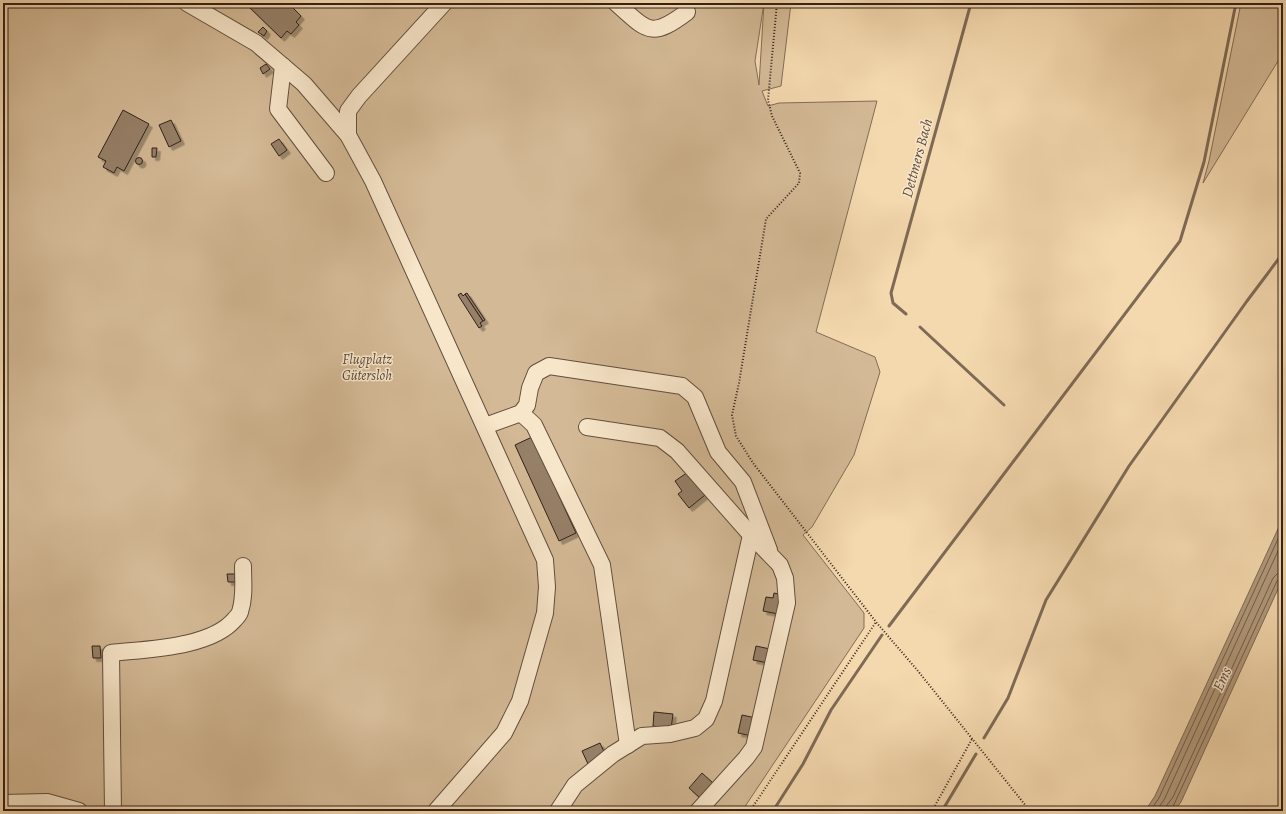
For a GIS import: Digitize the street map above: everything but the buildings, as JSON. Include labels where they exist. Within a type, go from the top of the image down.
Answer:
[{"type":"lane","points":[[187,3],[256,43],[304,84],[348,135],[373,181],[545,560],[547,587],[545,613],[520,701],[504,733],[436,811]]},
{"type":"lane","points":[[348,135],[348,111],[359,96],[444,3]]},
{"type":"lane","points":[[616,3],[644,27],[658,30],[672,24],[687,12]]},
{"type":"lane","points":[[283,66],[278,109],[326,174]]},
{"type":"lane","points":[[485,426],[521,413],[527,405],[530,388],[536,373],[549,366],[682,386],[695,397],[718,452],[742,482],[772,557]]},
{"type":"lane","points":[[521,413],[534,425],[602,565],[628,745]]},
{"type":"lane","points":[[587,427],[660,438],[677,450],[751,535],[780,565],[785,578],[787,603],[754,747],[746,758],[698,811]]},
{"type":"lane","points":[[558,811],[575,785],[613,754],[642,736],[670,734],[695,728],[706,719],[714,701],[751,535]]},
{"type":"lane","points":[[113,811],[110,653],[189,643],[209,637],[229,626],[240,614],[243,598],[242,566]]},
{"type":"lane","points":[[3,803],[47,802],[78,811]]},
{"type":"path","points":[[777,3],[768,100],[772,116],[800,173],[799,183],[766,220],[739,383],[732,415],[736,436],[754,463],[876,622],[918,671],[1030,811]]},
{"type":"path","points":[[750,811],[876,622]]},
{"type":"path","points":[[932,811],[972,739]]},
{"type":"green space","name":"Flugplatz Gütersloh","points":[[3,3],[764,3],[791,3],[781,86],[762,91],[768,106],[779,103],[877,101],[816,332],[875,357],[880,372],[854,455],[812,527],[803,535],[864,613],[864,628],[742,811],[3,811]],"holes":[[[764,3],[759,85],[755,61]]]},
{"type":"green space","points":[[1241,3],[1283,3],[1283,53],[1203,183],[1209,161]]},
{"type":"water","name":"Ems","points":[[1283,518],[1283,578],[1181,802],[1174,811],[1145,811],[1155,796]]},
{"type":"waterway","name":"Dettmers Bach","points":[[906,314],[893,303],[891,293],[971,3]]},
{"type":"waterway","points":[[889,626],[1180,241],[1204,162],[1236,3]]},
{"type":"waterway","points":[[984,738],[1008,698],[1046,600],[1129,466],[1283,253]]},
{"type":"waterway","name":"Dettmers Bach","points":[[920,327],[1004,405]]},
{"type":"waterway","points":[[773,811],[803,764],[831,710],[882,635]]},
{"type":"waterway","points":[[942,811],[976,754]]}]
